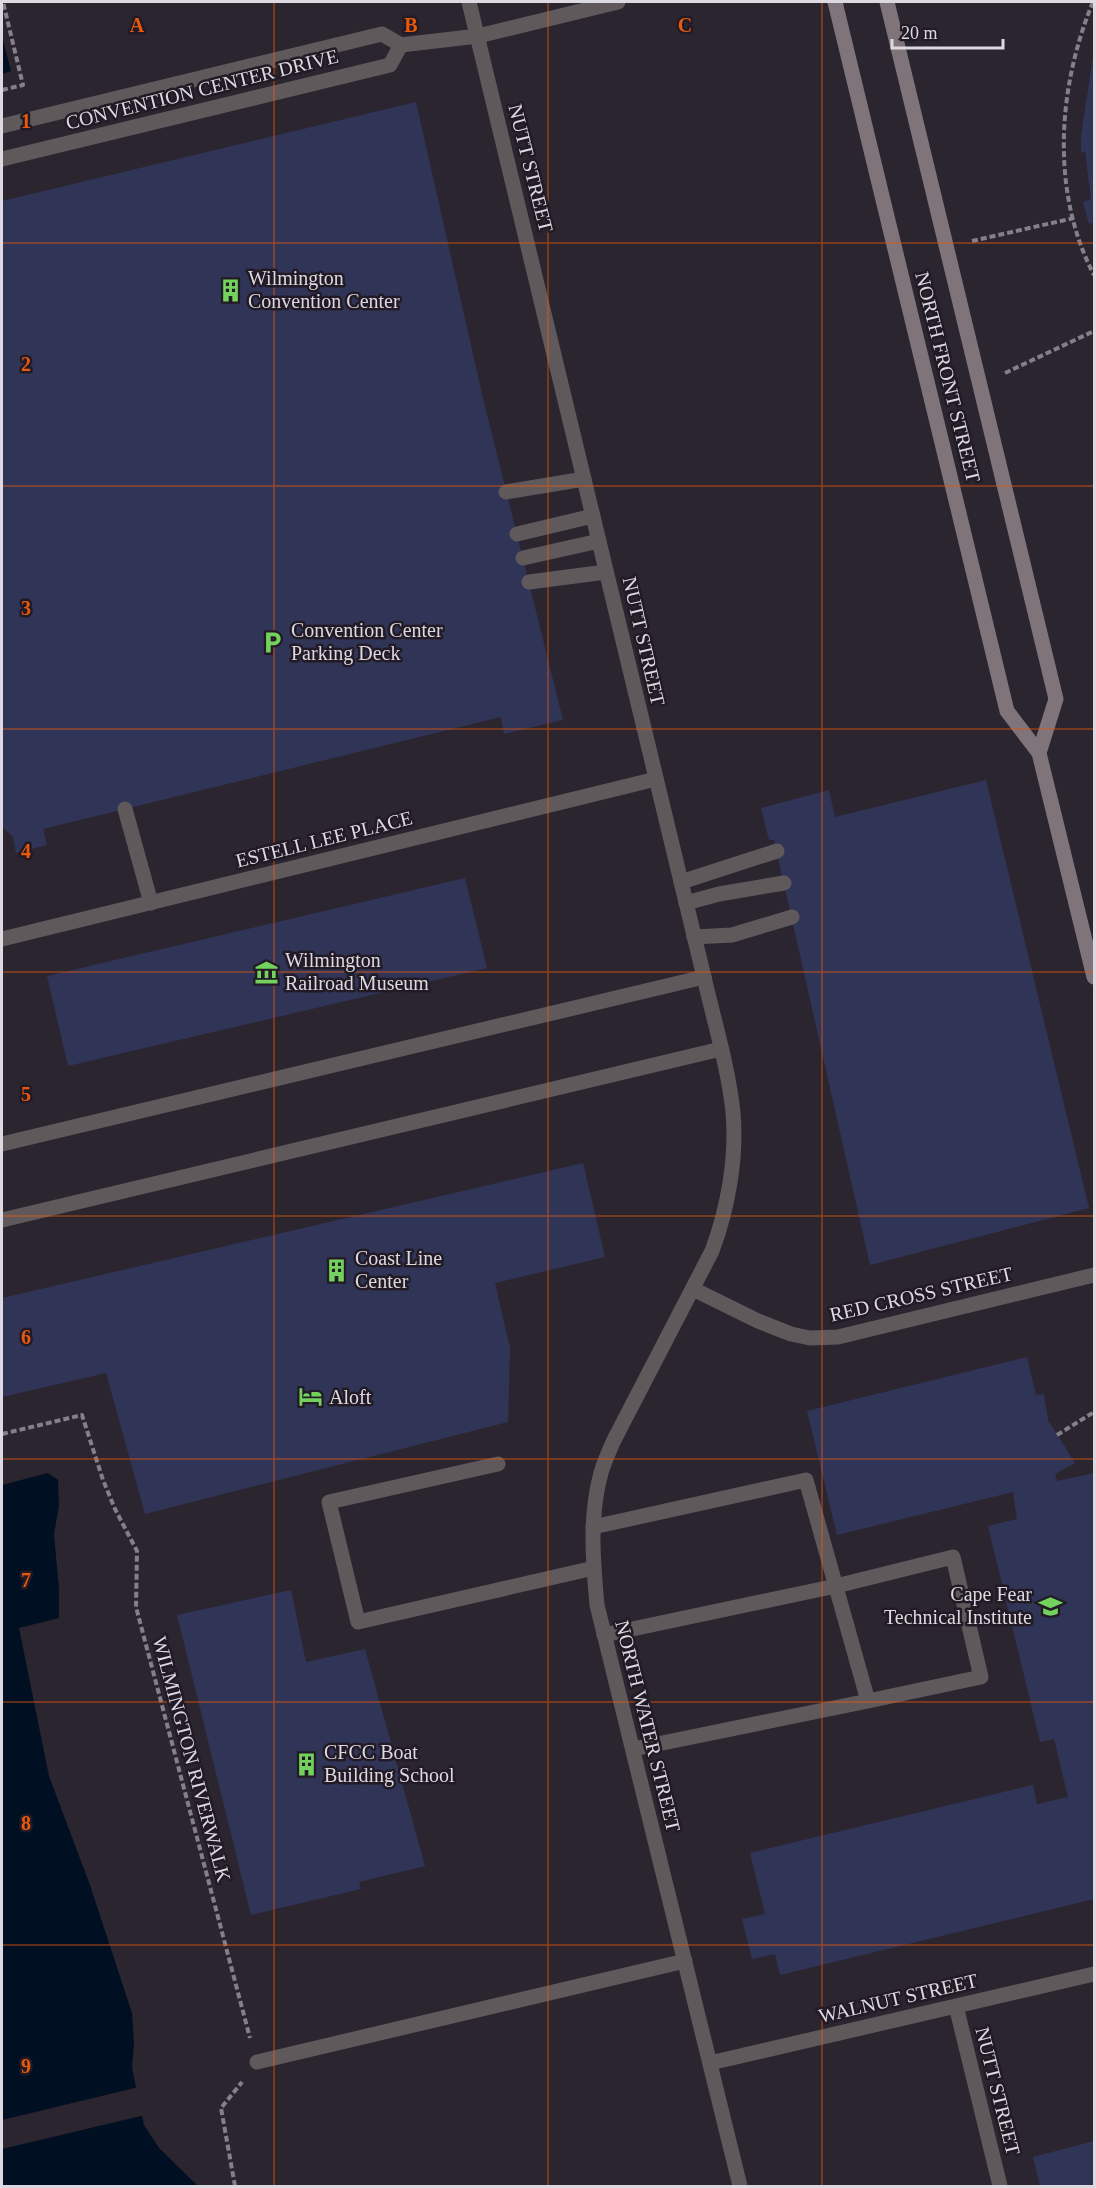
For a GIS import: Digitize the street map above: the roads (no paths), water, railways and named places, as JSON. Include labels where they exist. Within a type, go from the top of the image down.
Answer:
[{"type":"main road","name":"NORTH FRONT STREET","points":[[835,2],[1007,711],[1039,753],[1095,977]]},
{"type":"main road","name":"NORTH FRONT STREET","points":[[887,2],[1056,699],[1039,753]]},
{"type":"street","name":"NUTT STREET","points":[[469,2],[704,977],[733,1113],[730,1178],[720,1230],[693,1288]]},
{"type":"street","name":"CONVENTION CENTER DRIVE","points":[[2,126],[382,34],[401,45],[477,36],[618,2]]},
{"type":"street","name":"CONVENTION CENTER DRIVE","points":[[2,159],[390,65],[401,45]]},
{"type":"street","points":[[506,492],[584,479]]},
{"type":"street","points":[[517,534],[593,516]]},
{"type":"street","points":[[523,558],[599,541]]},
{"type":"street","points":[[529,582],[606,572]]},
{"type":"street","name":"ESTELL LEE PLACE","points":[[2,939],[656,779]]},
{"type":"street","points":[[125,809],[151,903]]},
{"type":"street","points":[[681,882],[777,851]]},
{"type":"street","points":[[686,903],[719,894],[784,883]]},
{"type":"street","points":[[694,937],[732,935],[792,917]]},
{"type":"street","points":[[2,1144],[704,977]]},
{"type":"street","points":[[2,1220],[721,1049]]},
{"type":"street","name":"RED CROSS STREET","points":[[693,1288],[773,1328],[810,1338],[838,1337],[1095,1275]]},
{"type":"street","name":"NORTH WATER STREET","points":[[693,1288],[613,1442],[601,1473],[593,1527],[594,1568],[597,1605],[604,1635],[740,2187]]},
{"type":"street","points":[[498,1464],[329,1502],[358,1622],[594,1568]]},
{"type":"street","points":[[593,1527],[806,1480],[868,1701]]},
{"type":"street","points":[[604,1635],[836,1586],[953,1557],[981,1677],[633,1749]]},
{"type":"street","points":[[256,2062],[685,1960]]},
{"type":"street","name":"WALNUT STREET","points":[[711,2063],[1095,1974]]},
{"type":"street","name":"NUTT STREET","points":[[956,2006],[1000,2187]]},
{"type":"water","points":[[2,36],[11,71],[2,74]]},
{"type":"water","points":[[48,1473],[58,1480],[59,1506],[54,1534],[59,1618],[19,1628],[49,1776],[90,1885],[132,2013],[134,2043],[132,2068],[144,2125],[159,2148],[198,2186],[2,2186],[2,1485]]},
{"type":"place","name":"Wilmington Convention Center","points":[[230,290]]},
{"type":"place","name":"Convention Center Parking Deck","points":[[273,642]]},
{"type":"place","name":"Wilmington Railroad Museum","points":[[267,972]]},
{"type":"place","name":"Coast Line Center","points":[[337,1270]]},
{"type":"place","name":"Aloft","points":[[311,1397]]},
{"type":"place","name":"Cape Fear Technical Institute","points":[[1050,1606]]},
{"type":"place","name":"CFCC Boat Building School","points":[[306,1764]]}]
